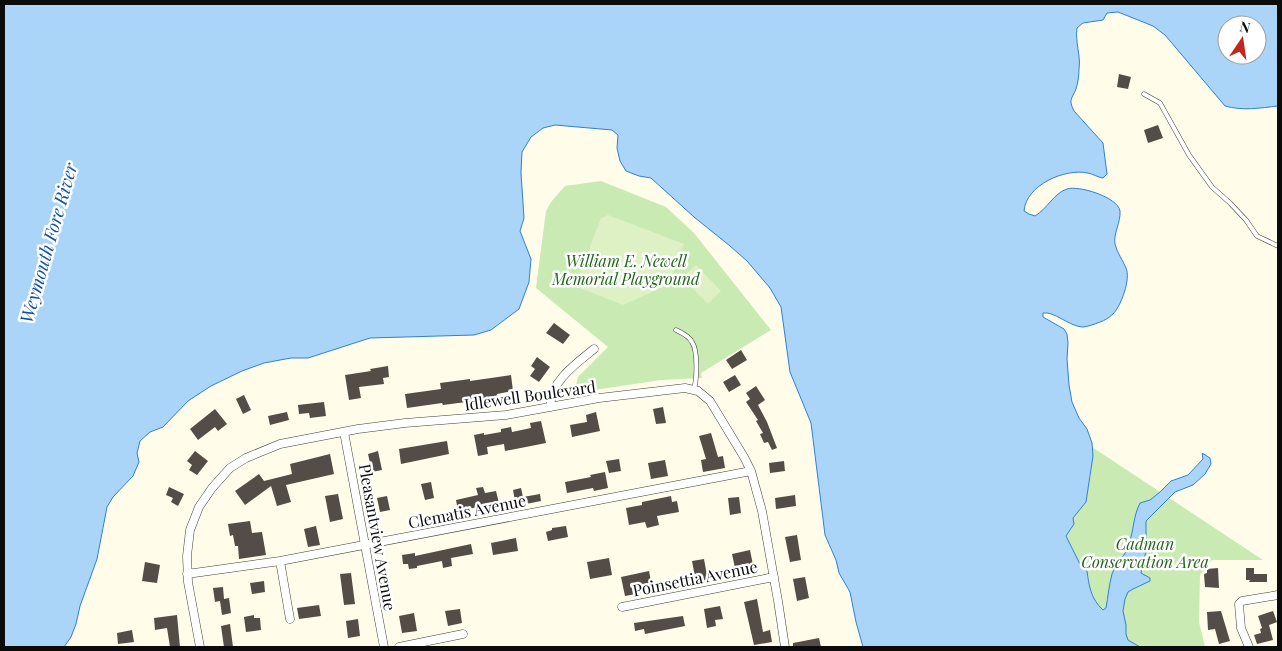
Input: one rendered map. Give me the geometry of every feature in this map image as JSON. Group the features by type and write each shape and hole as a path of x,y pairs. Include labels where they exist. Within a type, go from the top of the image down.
{"street":[{"path":"551,407 552,396 564,375 594,349"},
{"name":"Idlewell Boulevard","path":"200,647 190,601 187,574 187,546 196,514 212,488 230,468 246,458 272,446 344,432 399,424 506,416 599,398 670,389 694,389"},
{"path":"694,389 705,396 714,406 751,471 761,503 785,647"},
{"name":"Pleasantview Avenue","path":"344,432 384,647"},
{"name":"Clematis Avenue","path":"187,574 280,561 751,471"},
{"path":"280,561 290,619"},
{"name":"Poinsettia Avenue","path":"622,606 774,577"},
{"path":"1249,647 1241,628 1239,604 1278,595"},
{"path":"399,647 464,634"}],"lane":[{"path":"1144,94 1160,103 1189,155 1212,187 1246,220 1257,236 1278,246"},
{"path":"676,330 689,337 694,344 696,376 694,389"}],"green space":[{"name":"William E. Newell Memorial Playground","path":"601,181 666,207 694,233 771,330 701,373 702,378 661,380 574,393 578,377 608,347 536,288 546,211 551,202 565,186"},
{"path":"608,215 684,244 668,285 623,305 575,286 601,218"},
{"path":"696,265 721,291 708,304 682,278"},
{"name":"Cadman Conservation Area","path":"1092,447 1263,560 1212,560 1200,575 1199,622 1205,647 1140,647 1128,640 1126,634 1104,613 1095,600 1087,571 1082,568 1066,536 1074,524 1072,518 1078,512 1089,485"}],"water":[{"name":"Weymouth Fore River","path":"4,4 1278,4 1278,106 1258,108 1245,109 1225,106 1165,35 1153,26 1118,12 1107,13 1103,20 1083,23 1077,28 1079,74 1071,104 1074,111 1103,143 1107,174 1103,178 1088,173 1069,173 1048,180 1032,193 1026,202 1024,211 1035,216 1058,194 1072,188 1097,193 1112,201 1118,206 1120,211 1115,244 1126,268 1127,279 1122,299 1116,310 1103,321 1082,327 1052,314 1043,313 1043,317 1064,329 1067,334 1067,359 1072,402 1079,418 1087,429 1092,443 1093,456 1086,502 1073,518 1074,524 1066,536 1082,568 1087,571 1093,597 1103,610 1106,608 1112,574 1128,548 1140,503 1150,500 1171,481 1188,475 1203,459 1202,453 1210,458 1211,464 1205,474 1193,485 1175,492 1146,521 1146,551 1141,573 1150,578 1150,581 1128,592 1123,611 1128,640 1140,647 863,647 850,592 839,573 836,560 825,535 811,423 790,372 781,307 770,288 747,261 651,178 626,171 620,161 617,148 618,135 612,130 555,125 543,128 531,137 522,152 521,173 524,218 520,231 531,259 529,282 519,309 491,330 474,335 370,338 308,358 291,358 264,363 211,386 188,401 163,427 150,432 140,441 137,453 139,462 133,476 113,497 107,507 97,559 80,606 76,624 71,637 64,647 4,647"}],"building":[{"path":"1119,74 1131,77 1128,89 1117,87"},
{"path":"1158,125 1163,138 1148,143 1144,130"},
{"path":"554,323 570,335 563,344 546,333"},
{"path":"741,350 747,360 732,369 726,360"},
{"path":"537,357 550,367 539,382 530,376 535,369 531,366"},
{"path":"388,366 389,377 383,378 384,384 359,387 361,398 349,400 345,375"},
{"path":"511,375 513,391 497,394 497,398 407,408 405,394 441,389 440,383"},
{"path":"735,375 741,385 729,392 723,382"},
{"path":"756,386 765,400 758,405 777,448 772,450 768,442 764,443 760,434 763,433 756,421 758,420 746,402 750,399 746,393"},
{"path":"244,395 251,410 243,414 236,399"},
{"path":"324,402 326,416 310,418 309,413 299,414 298,405"},
{"path":"663,407 666,423 656,424 653,409"},
{"path":"215,409 227,424 218,431 215,427 198,440 190,429"},
{"path":"287,412 289,420 270,425 268,416"},
{"path":"596,412 600,431 572,437 570,425 587,422 586,415"},
{"path":"541,421 546,443 505,451 504,444 487,447 488,454 478,456 474,435 501,432 501,429 511,427 512,432 531,428 530,423"},
{"path":"711,433 718,457 723,456 725,468 703,472 701,460 706,459 699,436"},
{"path":"447,441 449,454 401,464 399,449"},
{"path":"195,451 208,461 197,475 189,470 192,465 187,461"},
{"path":"378,451 382,470 372,472 368,454"},
{"path":"330,454 334,474 286,485 291,502 277,506 271,486 245,505 235,491 259,474 264,481 292,474 290,464"},
{"path":"619,459 621,471 609,473 606,461"},
{"path":"665,460 668,476 651,479 648,463"},
{"path":"784,461 785,471 770,473 769,463"},
{"path":"605,472 608,488 594,491 593,488 567,493 565,482"},
{"path":"431,482 434,498 425,500 421,484"},
{"path":"169,487 184,494 178,506 171,502 173,498 166,495"},
{"path":"483,487 485,493 496,491 499,503 458,511 456,500 478,495 476,488"},
{"path":"521,488 523,497 540,494 541,501 516,506 513,490"},
{"path":"338,494 343,519 330,522 325,496"},
{"path":"795,495 796,506 776,509 775,498"},
{"path":"387,496 390,510 380,512 377,498"},
{"path":"671,496 672,502 677,501 679,512 657,516 659,525 647,528 645,522 629,525 626,508 642,505 642,502"},
{"path":"739,497 741,513 730,515 728,498"},
{"path":"250,521 252,533 262,532 266,555 239,559 238,546 235,546 233,535 230,536 228,524"},
{"path":"316,526 320,545 308,547 304,529"},
{"path":"566,526 568,537 548,541 546,532 552,530 552,528"},
{"path":"797,535 801,560 790,562 785,537"},
{"path":"516,538 518,551 493,555 491,543"},
{"path":"471,544 473,554 451,558 452,566 443,568 442,561 409,569 408,564 403,564 402,555 415,553 415,556"},
{"path":"750,550 753,565 735,568 732,554"},
{"path":"609,558 612,575 590,579 587,562"},
{"path":"704,559 708,581 696,583 692,561"},
{"path":"145,562 160,565 157,583 142,581"},
{"path":"1218,568 1219,588 1205,587 1204,574 1207,573 1207,569"},
{"path":"1246,568 1254,568 1254,574 1267,574 1267,582 1249,582 1250,580 1246,580"},
{"path":"649,571 653,591 625,596 621,577"},
{"path":"351,573 355,604 344,605 340,574"},
{"path":"805,577 809,598 797,601 793,579"},
{"path":"264,581 265,592 252,594 250,583"},
{"path":"223,587 224,599 229,598 231,613 222,615 220,601 215,602 213,588"},
{"path":"757,599 763,632 770,630 772,642 754,645 744,602"},
{"path":"319,605 321,616 299,619 297,608"},
{"path":"720,606 723,619 715,620 716,626 707,628 704,609"},
{"path":"460,609 462,623 448,626 445,611"},
{"path":"1221,611 1230,641 1219,644 1215,629 1208,630 1207,612"},
{"path":"1273,611 1277,622 1269,625 1273,640 1257,644 1254,635 1261,633 1260,629 1262,628 1258,616"},
{"path":"414,613 417,631 402,633 399,616"},
{"path":"177,615 180,647 170,647 167,628 155,630 154,618"},
{"path":"254,615 254,618 260,618 261,630 246,632 244,617"},
{"path":"683,616 685,626 645,634 644,629 635,631 634,623"},
{"path":"358,619 360,636 348,638 346,621"},
{"path":"230,624 233,647 224,647 221,626"},
{"path":"132,630 134,642 118,644 117,633"},
{"path":"819,638 821,647 793,647 793,643"}]}
